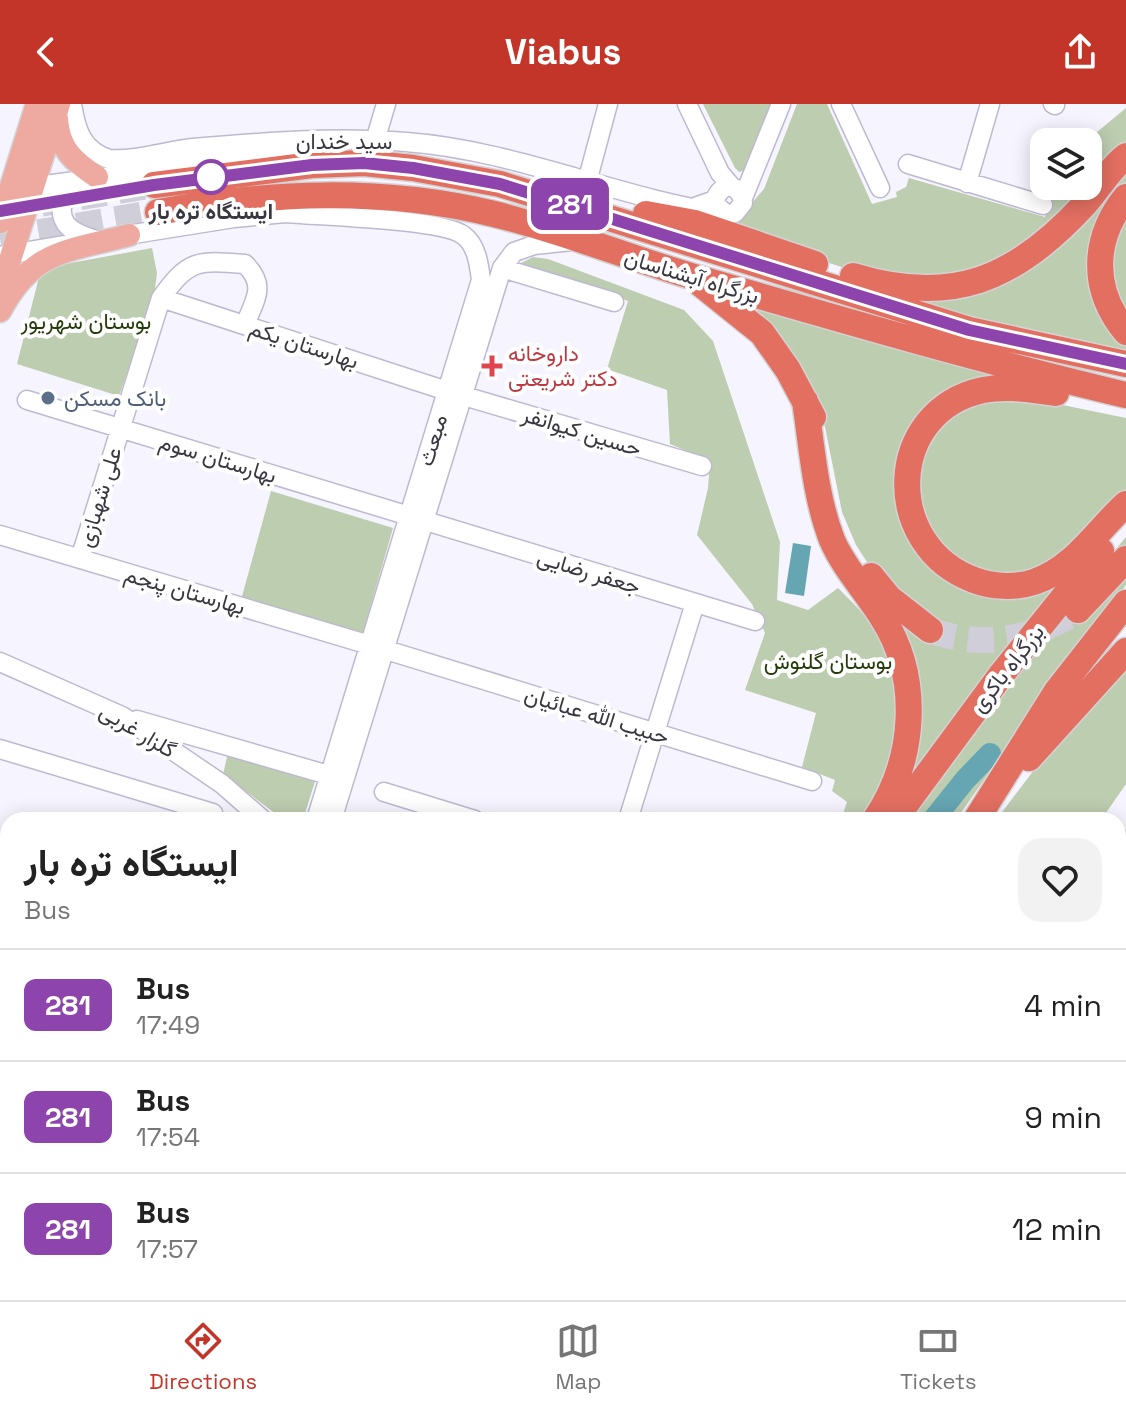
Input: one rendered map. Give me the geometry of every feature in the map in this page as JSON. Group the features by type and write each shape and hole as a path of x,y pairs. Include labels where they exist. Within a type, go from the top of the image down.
{"highway":[{"path":"575,206 643,213 695,223 868,281 913,289 957,285 992,276 1020,262 1044,245 1126,156"},
{"name":"بزرگراه آبشناسان","path":"154,185 312,165 364,163 413,168 520,190 575,206 969,330 1115,362"},
{"path":"1083,205 1126,168"},
{"name":"بزرگراه آبشناسان","path":"158,212 267,196 365,195 479,211 966,356 1126,397"},
{"path":"1126,197 1108,222 1099,261 1106,301 1126,332"},
{"path":"692,276 762,333 788,370 816,424 837,511 852,548 889,598 930,630"},
{"path":"1126,397 1009,388 970,394 938,414 921,435 913,452 907,484 909,508 915,526 931,552 959,573 994,585 1022,585 1060,569 1079,554 1126,504"},
{"path":"805,401 822,511 829,532 848,569 892,635 900,655 908,695 906,749 896,781 879,812"},
{"name":"بزرگراه باکری","path":"900,812 1001,675 1126,521"},
{"path":"1078,610 1126,559"},
{"path":"981,812 1057,691 1126,603"},
{"path":"1062,721 1126,635"},
{"path":"982,812 1126,651"}],"main road":[{"path":"52,107 62,145 69,157 91,178"},
{"path":"0,292 6,255 34,186 52,107"},
{"path":"0,222 4,187 11,168 52,107"},
{"path":"0,311 22,275 35,265 49,257 129,235"}],"street":[{"path":"375,141 386,104"},
{"path":"587,182 608,104"},
{"path":"687,104 730,191"},
{"path":"730,191 781,104"},
{"path":"841,104 880,188"},
{"path":"967,183 990,104"},
{"name":"سید خندان","path":"52,107 76,127 92,151 109,159 259,142 375,141 455,148 691,208 730,191"},
{"path":"4,187 34,186 277,153 364,152 406,154 447,161 480,171 520,190"},
{"path":"908,164 1043,205"},
{"path":"91,178 68,190 62,204 66,223 75,232 96,240"},
{"path":"6,255 285,213 354,210 514,220"},
{"name":"مبعث","path":"285,213 416,223 463,235 473,247 481,280 455,393"},
{"path":"579,241 534,245 514,252 502,268 614,302"},
{"path":"161,298 184,269 201,262 245,264 256,275 259,287 245,325"},
{"name":"مبعث","path":"320,812 336,778 455,393 502,268"},
{"name":"بهارستان یکم","path":"161,298 455,393"},
{"name":"علی شهبازی","path":"80,559 161,298"},
{"name":"حسین کیوانفر","path":"455,393 702,466"},
{"name":"بهارستان سوم","path":"27,400 415,519"},
{"name":"جعفر رضایی","path":"415,519 755,621"},
{"name":"بهارستان پنجم","path":"0,535 376,647"},
{"path":"630,812 695,603"},
{"name":"حبیب الله عبائیان","path":"376,647 812,781"},
{"name":"گلزار غربی","path":"0,662 122,716 222,784 254,812"},
{"path":"122,716 336,778"},
{"path":"0,749 210,812"},
{"name":"مبعث","path":"333,812 336,778"},
{"path":"384,792 449,812"}],"green space":[{"path":"703,104 773,104 746,170 739,172 735,168"},
{"path":"797,104 827,104 872,204 897,197 896,192 906,187 909,178 1045,217 1050,200 1081,200 1061,222 974,277 863,274 728,230 764,189"},
{"path":"1126,108 1126,149 1102,176 1102,128"},
{"path":"1126,173 1126,188 1098,231 1126,338 1126,357 868,291 972,286 1089,200 1102,200 1102,191"},
{"path":"1126,204 1126,325 1112,304 1112,225"},
{"name":"بوستان شهریور","path":"152,248 157,273 154,296 119,396 17,364 39,277 49,267"},
{"name":"بوستان گلنوش","path":"533,257 548,259 684,310 713,341 780,542 777,600 808,610 838,588 876,630 884,646 896,700 896,740 888,777 870,812 844,812 847,802 832,791 835,780 802,767 816,713 745,690 765,633 752,604 697,535 708,488 710,461 670,444 667,390 607,369 628,301 521,263"},
{"path":"741,304 1035,385 955,396 902,495 977,586 1075,563 888,812 884,812 914,707 850,564 833,515 869,584 869,565 856,545 842,512 824,422"},
{"path":"980,399 1048,402 1126,418 1126,495 1057,566 988,580 921,529 917,453 963,404"},
{"path":"271,491 393,528 362,636 241,600"},
{"path":"1126,537 1126,548 1069,609 1085,623 1126,574 1126,585 1073,652 962,812 911,812 1031,651"},
{"path":"1126,663 1126,784 1107,812 1002,812 1050,749"},
{"path":"228,753 316,778 305,812 273,812 223,774"}],"water":[{"path":"793,543 811,546 804,596 785,593"}],"waterway":[{"path":"939,812 990,754"}],"tunnel":[{"path":"3,210 154,185"},
{"path":"0,239 158,212"},
{"path":"930,630 968,639 1007,638 1044,628 1078,610"}],"bus line":[{"name":"281","path":"0,211 235,173 364,163 413,168 500,184 969,330 1126,364"}],"place":[{"name":"ایستگاه تره بار","path":"211,177"},
{"name":"داروخانه دکتر شریعتی","path":"492,366"},
{"name":"بانک مسکن","path":"48,398"}]}
